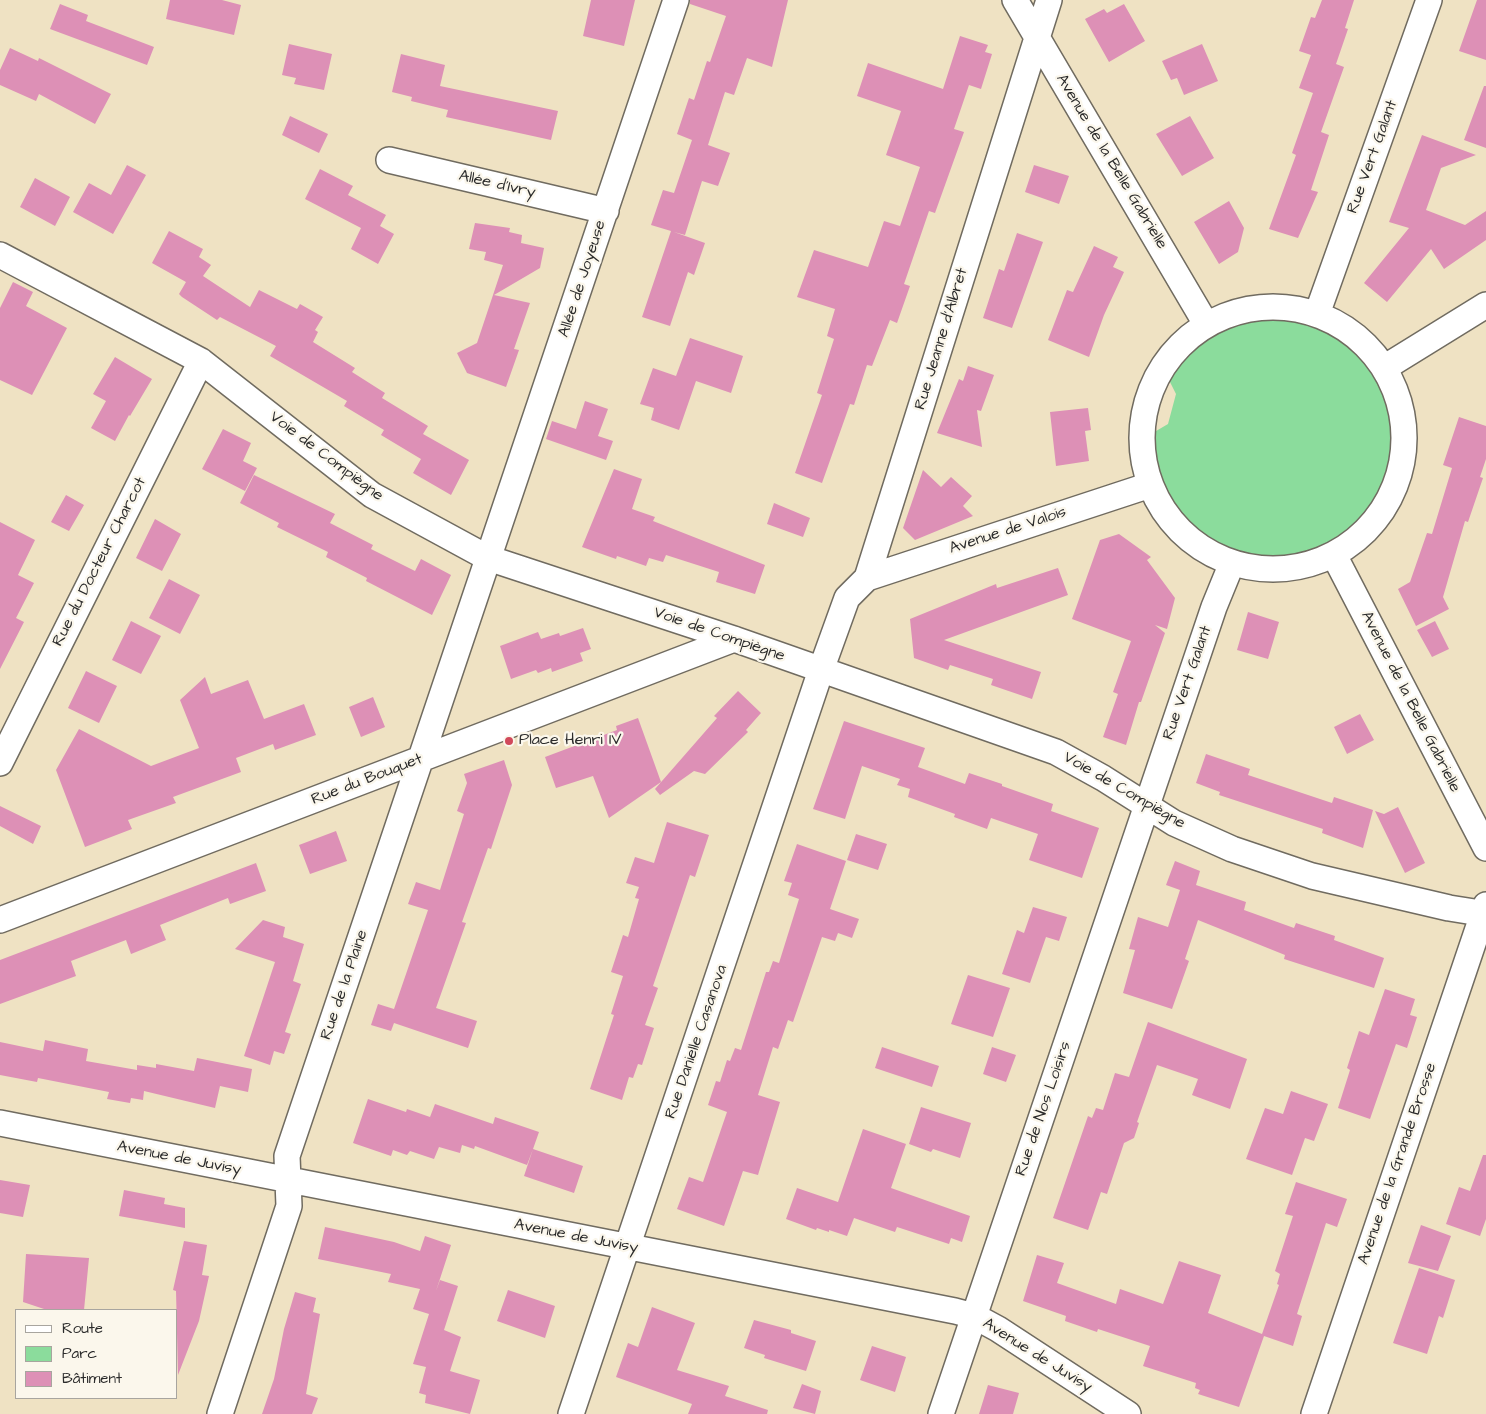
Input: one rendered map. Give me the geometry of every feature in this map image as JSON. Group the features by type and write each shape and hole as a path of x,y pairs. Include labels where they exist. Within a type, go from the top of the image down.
{"street":[{"name":"Allée de Joyeuse","path":"488,558 676,0"},
{"name":"Avenue de la Belle Gabrielle","path":"1015,0 1206,324"},
{"name":"Rue Jeanne d'Albret","path":"821,670 847,598 867,578 1049,0"},
{"name":"Rue Vert Galant","path":"1317,314 1429,0"},
{"name":"Allée d'Ivry","path":"389,160 606,211"},
{"name":"Voie de Compiègne","path":"0,255 201,361 372,495 488,558 734,639 1056,752 1147,804 1174,823 1232,849 1312,876 1448,908 1485,910"},
{"path":"1384,368 1486,305"},
{"path":"1254,307 1296,308 1317,314 1338,323 1356,335 1384,368 1402,413 1404,433 1400,472 1388,500 1372,524 1358,539 1334,555 1294,568 1273,570 1232,563 1214,556 1184,535 1160,507 1150,485 1144,463 1141,440 1143,416 1148,394 1158,373 1171,354 1187,337 1206,324 1232,312 1254,307"},
{"name":"Rue du Docteur Charcot","path":"0,764 201,361"},
{"name":"Avenue de Valois","path":"867,578 1150,485"},
{"name":"Avenue de la Belle Gabrielle","path":"1334,555 1486,848"},
{"name":"Rue de la Plaine","path":"220,1414 289,1206 287,1156 488,558"},
{"name":"Rue Vert Galant","path":"1147,804 1214,607 1232,563"},
{"name":"Rue du Bouquet","path":"0,920 734,639"},
{"name":"Rue Danielle Casanova","path":"571,1414 821,670"},
{"name":"Rue de Nos Loisirs","path":"941,1414 1147,804"},
{"name":"Avenue de la Grande Brosse","path":"1314,1414 1485,910"},
{"name":"Avenue de Juvisy","path":"0,1123 974,1316 998,1329 1128,1414"}],"green space":[{"path":"1272,315 1309,322 1326,328 1351,345 1368,361 1381,381 1390,405 1395,431 1395,452 1381,494 1354,530 1337,542 1313,553 1292,559 1258,561 1237,557 1205,542 1178,517 1160,486 1155,468 1151,434 1168,424 1176,394 1167,376 1189,350 1218,330 1235,322"}],"building":[{"path":"170,0 222,0 241,5 234,35 166,19"},
{"path":"591,0 635,0 624,46 583,36"},
{"path":"690,0 788,0 772,67 747,58 734,95 725,92 708,145 730,153 718,186 702,181 685,235 674,232 705,243 694,275 688,272 670,326 642,317 671,231 651,225 663,190 674,193 692,140 677,134 689,98 694,100 707,61 710,62 726,16 690,4"},
{"path":"1322,0 1354,0 1345,28 1348,29 1336,64 1344,67 1321,132 1329,135 1311,190 1318,192 1298,238 1269,229 1296,155 1292,153 1313,93 1299,88 1311,55 1299,51 1311,17 1315,18"},
{"path":"1477,0 1486,0 1486,60 1459,51"},
{"path":"60,4 88,15 86,21 154,47 147,65 50,29"},
{"path":"1124,4 1145,41 1109,62 1085,19 1104,9 1107,13"},
{"path":"960,36 988,45 985,52 992,54 981,89 969,85 954,129 964,132 935,213 929,211 904,284 910,286 897,323 890,320 872,366 867,365 854,405 850,404 822,483 795,473 822,395 817,393 834,339 827,336 835,309 797,297 814,250 868,267 884,221 900,226 920,167 886,155 901,111 857,96 868,63 943,89"},
{"path":"289,44 332,54 324,90 294,84 296,78 282,75"},
{"path":"1202,44 1218,81 1184,95 1177,78 1171,80 1162,61"},
{"path":"10,48 38,61 39,58 111,94 95,124 39,94 36,101 0,85 0,70"},
{"path":"401,54 445,65 440,86 558,111 551,140 446,117 448,110 411,101 412,97 392,92"},
{"path":"1484,86 1486,86 1486,148 1464,140"},
{"path":"290,116 328,134 319,153 282,135"},
{"path":"1190,116 1214,158 1182,176 1156,134"},
{"path":"1422,135 1476,155 1441,168 1426,210 1465,225 1486,211 1486,240 1444,269 1431,249 1387,302 1364,283 1409,228 1389,222"},
{"path":"127,165 146,175 113,234 73,212 89,183 111,195"},
{"path":"1034,165 1069,176 1059,204 1025,192"},
{"path":"320,169 353,186 348,195 386,215 380,226 394,234 378,264 351,249 361,228 305,199"},
{"path":"35,178 70,197 55,226 20,207"},
{"path":"1229,201 1244,228 1238,252 1219,264 1194,222"},
{"path":"475,223 510,228 509,232 522,235 521,243 544,248 540,268 494,295 530,303 514,349 519,350 506,387 467,373 457,353 477,343 503,265 484,260 486,252 469,249"},
{"path":"169,231 203,249 199,257 211,265 203,276 250,307 259,290 297,309 300,304 323,317 315,330 318,332 313,342 355,368 352,372 385,393 382,398 428,426 423,434 469,460 451,495 413,473 421,459 381,435 384,430 344,406 347,401 270,356 276,346 220,317 217,320 182,297 179,294 186,282 152,263"},
{"path":"1017,233 1043,242 1012,328 983,318 999,269 1004,271"},
{"path":"1094,246 1118,257 1113,267 1124,272 1104,315 1089,357 1048,340 1067,290 1073,292"},
{"path":"13,282 33,292 26,306 67,328 32,395 0,380 0,308"},
{"path":"690,338 743,356 731,393 696,381 679,430 651,420 654,408 640,404 653,368 676,376"},
{"path":"115,357 152,379 115,441 91,428 106,401 93,394"},
{"path":"968,366 994,375 981,411 977,410 982,447 937,433 959,379 963,381"},
{"path":"585,401 608,409 598,436 613,441 606,460 546,439 552,421 576,429"},
{"path":"1088,408 1091,430 1085,431 1089,461 1056,466 1050,412"},
{"path":"1459,417 1486,426 1486,459 1480,477 1483,478 1468,522 1465,521 1443,597 1449,609 1416,626 1398,589 1410,582 1427,533 1432,534 1452,468 1443,465"},
{"path":"223,429 251,443 243,461 257,468 245,491 202,469"},
{"path":"614,469 642,479 632,509 655,517 653,521 765,565 755,594 716,582 719,572 666,555 663,562 649,558 646,566 617,556 616,559 582,547"},
{"path":"923,470 941,487 951,477 972,496 963,506 973,516 915,540 903,528"},
{"path":"254,475 335,514 330,523 373,545 371,549 415,571 421,559 451,575 432,615 366,581 367,578 326,557 328,552 277,527 279,523 240,503"},
{"path":"66,495 84,505 69,531 51,522"},
{"path":"774,503 810,518 803,537 767,524"},
{"path":"155,519 181,534 162,571 136,558"},
{"path":"0,522 35,540 18,575 34,583 16,618 24,622 0,669"},
{"path":"1119,534 1151,557 1147,560 1175,598 1167,629 1155,625 1165,633 1141,702 1139,702 1126,745 1103,737 1118,694 1113,692 1131,641 1072,619 1100,540"},
{"path":"1058,568 1068,595 944,640 1041,672 1032,699 991,685 993,679 950,665 948,670 914,658 910,619 996,584 997,588"},
{"path":"169,579 200,595 180,634 149,618"},
{"path":"1248,612 1279,622 1268,659 1237,650"},
{"path":"131,621 161,636 141,674 112,660"},
{"path":"1435,621 1449,649 1432,657 1417,630"},
{"path":"583,628 591,649 580,653 583,661 552,672 551,668 538,673 536,670 511,679 500,646 538,632 541,639 559,633 560,636"},
{"path":"86,671 117,686 99,723 68,708"},
{"path":"205,677 211,694 248,680 264,719 304,704 316,735 275,750 273,744 236,758 241,772 173,797 176,803 128,820 132,829 85,847 56,770 79,729 151,766 199,748 180,700"},
{"path":"738,691 761,713 746,730 748,732 705,774 694,771 660,795 655,789 717,718 714,716"},
{"path":"373,697 385,727 361,737 349,707"},
{"path":"1360,714 1374,740 1347,754 1334,727"},
{"path":"638,718 661,782 609,818 593,776 556,788 545,757 617,730 616,726"},
{"path":"844,721 925,748 918,767 965,784 969,773 1002,784 1002,786 1053,804 1051,811 1099,828 1082,878 1029,860 1038,834 991,818 987,829 954,817 955,814 908,797 910,789 897,785 900,779 862,766 845,819 813,809"},
{"path":"1206,754 1250,769 1248,775 1332,803 1334,797 1373,810 1363,848 1322,833 1323,829 1219,795 1220,792 1196,783"},
{"path":"504,760 512,785 491,849 488,848 462,922 466,923 436,1008 477,1021 468,1048 394,1023 391,1031 371,1025 378,1004 394,1009 428,910 408,904 416,882 440,890 464,814 457,811 467,783 464,774"},
{"path":"0,806 41,826 33,844 0,826"},
{"path":"1398,807 1425,863 1405,873 1375,811 1384,814"},
{"path":"667,822 709,835 695,877 690,875 653,986 658,988 645,1025 654,1028 642,1065 638,1064 633,1078 629,1077 622,1100 590,1089 614,1015 611,1014 623,976 611,972 623,935 628,937 639,899 635,898 639,887 626,883 635,857 654,863"},
{"path":"336,831 347,861 310,874 299,845"},
{"path":"856,834 887,844 878,870 847,860"},
{"path":"797,844 846,861 830,909 859,919 852,938 838,933 835,941 822,937 793,1022 788,1020 778,1049 773,1047 758,1095 780,1102 758,1175 743,1171 724,1226 677,1209 689,1177 703,1182 727,1112 708,1105 716,1081 720,1082 727,1060 730,1061 735,1048 741,1050 766,972 769,972 773,961 779,963 799,899 788,895 792,883 784,881"},
{"path":"1175,861 1200,871 1196,885 1246,902 1244,910 1294,928 1296,923 1335,936 1334,940 1384,958 1374,988 1284,959 1285,955 1198,920 1185,959 1189,961 1172,1009 1123,993 1135,950 1129,949 1138,917 1168,927 1180,890 1166,885"},
{"path":"256,863 266,891 230,904 228,898 160,925 166,940 131,954 126,940 71,961 76,976 0,1004 0,960"},
{"path":"1033,907 1067,917 1059,941 1046,937 1030,983 1002,974 1017,930 1024,933"},
{"path":"263,920 285,927 283,937 304,944 293,981 301,984 285,1032 291,1034 284,1054 274,1051 270,1065 244,1056 275,962 235,949"},
{"path":"968,975 1010,988 993,1037 951,1024"},
{"path":"1385,989 1415,999 1410,1015 1417,1017 1407,1048 1396,1044 1370,1119 1338,1108 1350,1070 1347,1068 1359,1031 1369,1035"},
{"path":"1148,1022 1247,1059 1230,1109 1192,1095 1198,1079 1157,1065 1137,1122 1139,1123 1134,1138 1124,1143 1107,1194 1101,1192 1088,1230 1053,1218 1088,1116 1092,1118 1096,1108 1103,1110 1115,1073 1129,1077"},
{"path":"45,1040 88,1049 86,1061 137,1070 137,1065 156,1068 156,1064 194,1071 197,1058 252,1069 248,1092 220,1086 215,1108 144,1091 143,1100 131,1098 130,1103 107,1099 109,1092 38,1078 37,1082 0,1075 0,1042 43,1051"},
{"path":"882,1047 939,1066 932,1087 875,1068"},
{"path":"992,1047 1016,1055 1006,1082 983,1074"},
{"path":"1291,1091 1328,1104 1314,1141 1305,1138 1292,1175 1246,1159 1265,1108 1283,1114"},
{"path":"368,1099 406,1112 407,1109 430,1117 435,1104 493,1124 495,1117 539,1132 527,1165 475,1146 474,1149 462,1145 460,1153 439,1147 434,1159 410,1151 407,1155 393,1150 391,1156 353,1143"},
{"path":"921,1107 971,1123 960,1158 933,1149 931,1152 909,1144"},
{"path":"863,1129 906,1144 891,1188 970,1216 962,1242 951,1238 949,1244 897,1227 895,1232 854,1218 847,1236 829,1230 829,1232 817,1228 816,1230 786,1219 797,1188 838,1202"},
{"path":"533,1149 583,1166 574,1193 524,1176"},
{"path":"1483,1155 1486,1155 1486,1219 1480,1236 1446,1224 1459,1187 1470,1191"},
{"path":"0,1180 30,1185 23,1217 0,1213"},
{"path":"1296,1182 1347,1199 1337,1227 1326,1223 1297,1314 1302,1316 1293,1346 1264,1336 1239,1407 1198,1394 1200,1390 1195,1388 1196,1383 1143,1366 1150,1346 1098,1329 1097,1332 1065,1321 1066,1316 1023,1301 1037,1255 1064,1263 1057,1283 1116,1304 1120,1289 1163,1304 1179,1261 1221,1275 1208,1313 1262,1334 1279,1285 1277,1284 1280,1274 1275,1271 1293,1216 1285,1214"},
{"path":"124,1190 165,1198 164,1204 185,1208 185,1228 119,1216"},
{"path":"1421,1225 1451,1236 1438,1271 1408,1263"},
{"path":"325,1227 394,1242 420,1251 425,1236 451,1245 436,1291 440,1280 458,1286 444,1330 461,1337 450,1371 480,1380 470,1414 425,1403 426,1395 419,1393 426,1367 413,1364 429,1314 413,1309 420,1289 388,1282 391,1274 318,1259"},
{"path":"184,1241 207,1245 202,1275 209,1276 199,1321 178,1375 178,1309 176,1309 176,1291 173,1290"},
{"path":"26,1254 89,1258 84,1309 44,1309 23,1302"},
{"path":"1419,1268 1455,1280 1443,1318 1439,1316 1427,1354 1393,1343"},
{"path":"508,1290 555,1306 545,1338 497,1321"},
{"path":"295,1292 316,1298 313,1312 320,1314 306,1394 318,1398 312,1414 262,1414 274,1379 284,1329"},
{"path":"652,1307 695,1323 677,1370 729,1386 725,1396 768,1410 767,1414 688,1414 692,1404 616,1377 628,1343 638,1347"},
{"path":"754,1320 791,1330 791,1333 816,1341 806,1371 764,1358 765,1355 744,1348"},
{"path":"872,1346 906,1357 895,1392 860,1380"},
{"path":"802,1384 821,1391 815,1414 793,1408"},
{"path":"988,1385 1019,1393 1013,1414 979,1414"}],"place":[{"name":"Place Henri IV","path":"509,741"}]}
